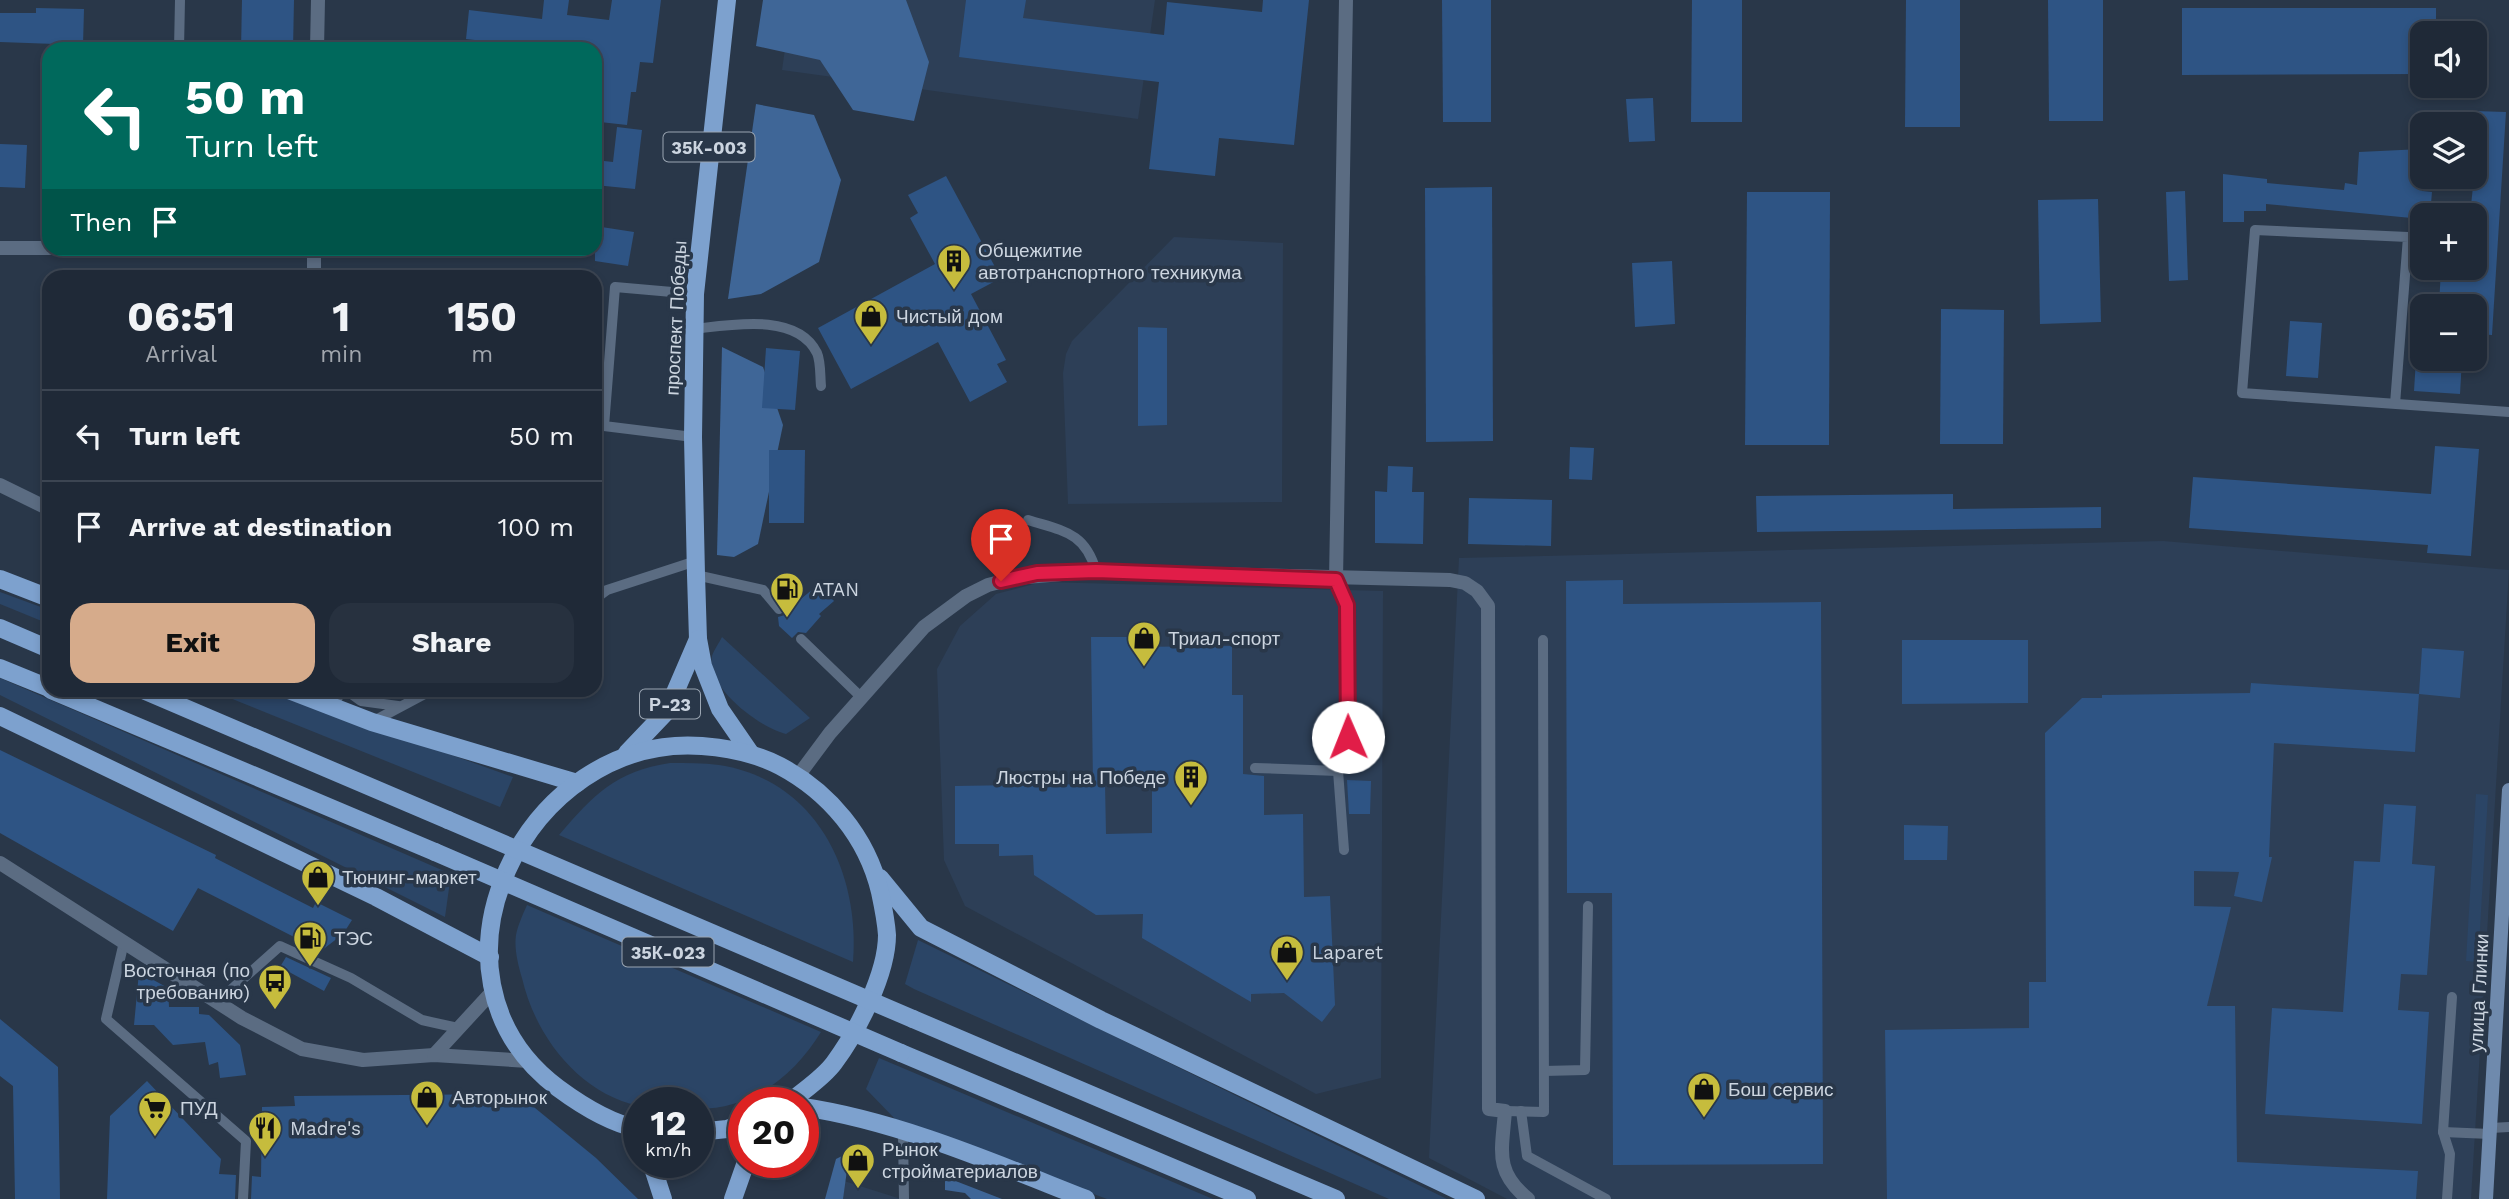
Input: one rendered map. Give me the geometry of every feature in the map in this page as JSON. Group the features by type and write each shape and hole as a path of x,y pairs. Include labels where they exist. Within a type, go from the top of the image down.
{"main road":[{"name":"проспект Победы","path":"727,0 695,294 693,437 698,639 703,666 720,709 751,754"},
{"path":"0,579 42,595"},
{"path":"0,628 42,646"},
{"name":"проспект Победы","path":"623,756 649,733 667,711 698,639"},
{"name":"35К-023","path":"0,668 42,686"},
{"name":"35К-023","path":"69,697 1247,1199"},
{"name":"35К-023","path":"159,697 1336,1199"},
{"path":"335,698 372,722 577,782"},
{"path":"0,716 376,897 490,957"},
{"path":"623,1125 584,1107 528,1061 514,1041 492,992 492,918 507,864 544,811 577,782 623,756 644,749 681,745 751,754 798,776 842,815 855,832 875,871 921,928 1101,1020 1476,1199"},
{"name":"улица Глинки","path":"2486,1199 2509,790"},
{"path":"807,1087 833,1065 863,1017 882,963 887,936 875,871"},
{"path":"819,1110 857,1118 903,1133 1086,1199"},
{"path":"656,1178 663,1199"},
{"path":"733,1199 740,1178"}],"street":[{"path":"317,42 318,0"},
{"path":"1336,580 1346,0"},
{"path":"0,248 42,248"},
{"path":"0,485 42,506"},
{"path":"798,776 861,697 924,627 966,596 988,585 1037,573 1096,571 1336,580 1384,578 1465,583 1477,591 1488,606 1489,1109 1504,1111 1501,1165 1512,1186 1528,1199"},
{"path":"0,863 218,1002 302,1049 363,1060 434,1055 528,1061"},
{"path":"434,1055 492,992"}],"lane":[{"path":"179,42 180,0"},
{"path":"2395,404 2408,237 2255,230 2242,393 2395,404 2509,412"},
{"path":"693,437 604,426 615,287 695,294"},
{"path":"694,330 747,323 792,328 817,353 821,386"},
{"path":"1028,520 1073,534 1090,551 1096,571"},
{"path":"602,593 696,568 762,590 779,610"},
{"path":"1336,580 1347,605 1348,737 1338,771 1344,850"},
{"path":"801,639 861,697"},
{"path":"1504,1111 1544,1112 1544,640"},
{"path":"356,697 361,701 399,706"},
{"path":"372,722 418,697"},
{"path":"1255,768 1338,771"},
{"path":"1544,1071 1585,1070 1588,906"},
{"path":"124,942 106,1019 246,1141 243,1199"},
{"path":"218,1002 280,946 351,978 422,1020 458,1028"},
{"path":"2447,1199 2450,1154 2443,1132 2452,997"},
{"path":"1521,1111 1527,1156 1606,1199"},
{"path":"2443,1132 2490,1131 2509,1127"},
{"path":"903,1133 904,1199"}],"shaded area":[{"path":"763,0 906,0 929,62 914,121 853,110 820,60 756,46"},
{"path":"792,0 1155,0 1138,119 782,70"},
{"path":"756,104 814,115 841,180 819,262 761,294 728,299"},
{"path":"1174,237 1283,243 1282,502 1068,504 1063,373 1066,354 1072,341"},
{"path":"722,347 763,367 783,425 758,544 734,557 717,555"},
{"path":"2163,541 2509,570 2471,1199 1507,1199 1429,1158 1459,558"},
{"path":"1042,582 1383,591 1381,1078 1316,1094 965,906 944,860 937,669 960,626 996,594"},
{"path":"0,592 42,607 42,621 0,604"},
{"path":"722,637 810,718 786,734 762,724 725,693 712,668 712,656"},
{"path":"0,678 451,874 445,917 0,695"},
{"path":"227,697 290,697 513,777 500,807"},
{"path":"670,763 719,765 753,774 782,789 806,810 825,835 839,864 849,895 853,962 559,835 583,808 607,787 635,772"},
{"path":"2476,794 2488,795 2478,962 2466,961"},
{"path":"527,905 821,1032 798,1063 770,1087 728,1087 728,1105 714,1107 714,1087 623,1087 623,1101 617,1099 597,1089 579,1075 562,1058 537,1020 528,999 516,951 517,931"},
{"path":"918,940 1447,1199 1389,1199 914,989 905,984"},
{"path":"879,1058 1213,1199 1107,1199 898,1122 866,1089"},
{"path":"844,1155 848,1163 843,1199 825,1199 836,1159"},
{"path":"953,1180 1002,1199 971,1199 965,1193 945,1190 945,1181"},
{"name":"Рынок стройматериалов","path":"844,1181 901,1199 842,1199"}],"building":[{"path":"242,0 294,0 293,42 241,42"},
{"path":"544,0 569,0 567,15 609,20 612,0 661,0 653,63 640,62 636,92 631,92 627,125 602,122 602,42 492,42 466,39 469,10 542,19"},
{"path":"966,0 1026,0 1023,18 1164,35 1167,2 1262,12 1263,0 1309,0 1294,145 1219,138 1215,176 1149,169 1159,82 959,57"},
{"path":"1442,0 1491,0 1491,122 1443,122"},
{"path":"1692,0 1742,0 1742,122 1691,122"},
{"path":"1906,0 1960,0 1960,127 1905,127"},
{"path":"2048,0 2103,0 2103,121 2049,121"},
{"path":"36,8 84,9 83,42 0,42 0,13 36,13"},
{"path":"2182,8 2436,8 2436,21 2410,21 2410,74 2182,75"},
{"path":"1653,98 1655,141 1629,142 1626,99"},
{"path":"2474,111 2506,112 2492,335 2487,335 2487,294 2440,294 2440,280 2487,280 2487,203 2471,203 2473,189 2487,189 2487,112"},
{"path":"617,127 642,130 635,189 602,186 602,161 613,162"},
{"path":"0,144 27,145 25,188 0,187"},
{"path":"2410,150 2410,189 2432,192 2431,203 2410,203 2410,218 2266,204 2266,211 2244,211 2244,222 2223,222 2223,174 2267,179 2267,183 2344,190 2345,183 2357,185 2359,152"},
{"path":"946,176 1001,278 971,294 1006,360 997,364 1007,382 970,402 938,342 851,389 818,328 935,264 910,218 918,213 908,195"},
{"path":"1492,187 1493,441 1426,442 1425,188"},
{"path":"2185,191 2188,280 2169,281 2166,192"},
{"path":"1747,192 1830,192 1829,445 1745,445"},
{"path":"2098,199 2101,322 2040,324 2038,200"},
{"path":"602,227 634,232 628,266 595,261 595,256 602,256"},
{"path":"1672,261 1675,324 1635,327 1632,263"},
{"path":"1941,309 2004,310 2003,444 1940,444"},
{"path":"2290,321 2322,323 2318,378 2286,376"},
{"path":"1138,327 1167,328 1167,425 1138,426"},
{"path":"766,348 800,351 795,410 762,408"},
{"path":"2415,371 2461,371 2460,394 2414,391"},
{"path":"2435,446 2479,449 2471,556 2427,553 2428,545 2189,528 2193,477 2431,494"},
{"path":"1570,447 1594,448 1592,480 1569,479"},
{"path":"769,450 805,450 804,523 769,523"},
{"path":"1388,466 1413,467 1412,492 1424,492 1423,544 1375,543 1375,491 1387,492"},
{"path":"1953,494 1953,509 2101,507 2101,528 1757,532 1756,496"},
{"path":"1469,498 1552,500 1551,546 1468,544"},
{"path":"1623,580 1623,604 1821,602 1823,1164 1613,1165 1612,893 1567,893 1566,581"},
{"path":"819,584 834,601 819,614 821,616 806,633 798,632 792,638 779,626 778,617 785,615 787,608 778,596 790,608"},
{"path":"1091,637 1130,637 1130,647 1232,646 1232,695 1243,695 1243,774 1264,776 1264,815 1303,814 1304,897 1330,896 1335,1005 1322,1022 1284,993 1251,994 1251,1002 1142,938 1143,914 1096,915 1034,875 1033,855 999,856 999,844 955,844 955,786 1093,784","holes":["1152,783 1152,833 1106,834 1105,784"]},
{"path":"1902,640 2028,640 2028,703 1902,704"},
{"path":"2422,648 2464,651 2460,698 2419,694"},
{"path":"2251,683 2419,694 2415,752 2274,743 2269,857 2272,857 2262,902 2234,896 2239,872 2194,871 2194,906 2231,907 2207,1006 2235,1006 2237,1162 2418,1171 2416,1199 1887,1199 1885,1030 2029,1028 2029,982 2046,982 2045,733 2082,698 2102,698 2102,695 2250,693"},
{"path":"0,750 216,855 215,858 313,908 316,902 352,920 343,934 317,954 293,943 296,938 198,888 173,931 0,833"},
{"path":"1347,780 1371,781 1370,814 1349,814"},
{"path":"2384,804 2416,806 2412,864 2435,866 2427,975 2401,974 2398,1010 2429,1012 2422,1124 2265,1114 2272,1008 2343,1012 2354,861 2380,862"},
{"path":"1904,825 1948,826 1947,860 1904,860"},
{"path":"286,957 331,978 324,991 280,967"},
{"path":"139,972 168,988 169,1007 199,1007 199,1014 209,1015 240,1045 246,1075 220,1078 218,1062 209,1065 205,1042 173,1045 154,1025 134,1025"},
{"path":"0,1019 58,1067 60,1199 15,1199 13,1086 0,1076"},
{"name":"ПУД","path":"147,1081 221,1159 219,1174 236,1175 235,1199 107,1199 110,1116"},
{"name":"Авторынок","path":"518,1094 596,1158 638,1199 251,1199 252,1176 261,1177 262,1107 295,1106 294,1096"}],"place":[{"name":"Общежитие автотранспортного техникума","path":"954,291"},
{"name":"Чистый дом","path":"871,346"},
{"name":"ATAN","path":"787,619"},
{"name":"Триал-спорт","path":"1144,668"},
{"name":"Люстры на Победе","path":"1191,807"},
{"name":"Тюнинг-маркет","path":"318,907"},
{"name":"ТЭС","path":"310,968"},
{"name":"Laparet","path":"1287,982"},
{"name":"Восточная (по требованию)","path":"275,1011"},
{"name":"Бош сервис","path":"1704,1119"},
{"name":"Авторынок","path":"427,1127"},
{"name":"ПУД","path":"155,1138"},
{"name":"Madre's","path":"265,1158"},
{"name":"Рынок стройматериалов","path":"858,1190"}],"route":[{"path":"1001,581 1037,573 1096,571 1336,580 1347,605 1348,737"}]}
